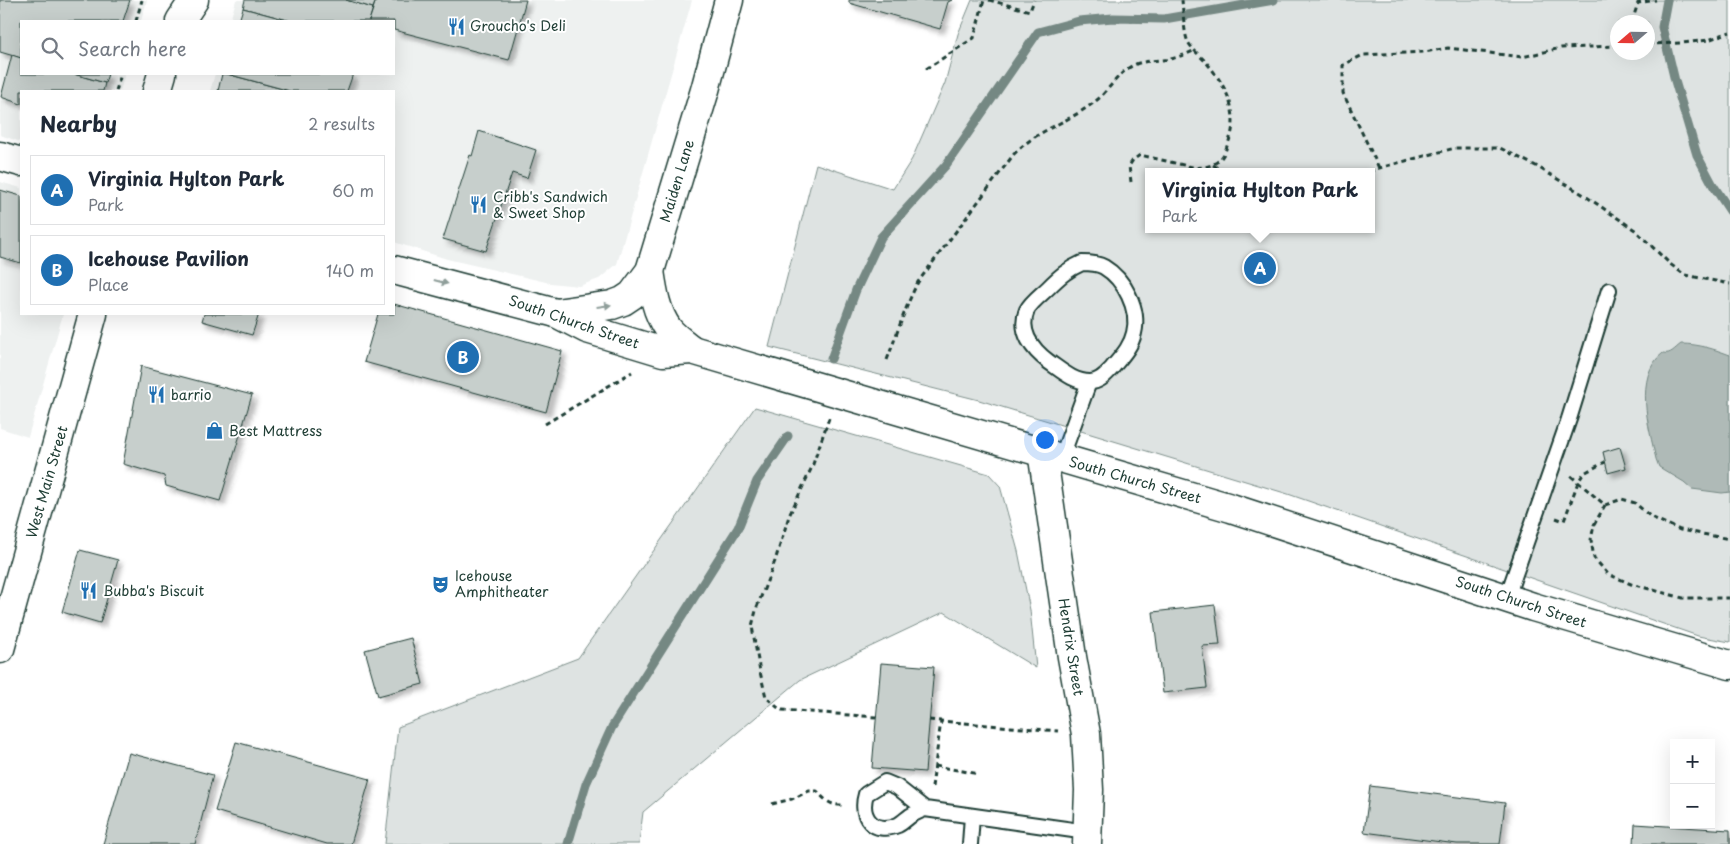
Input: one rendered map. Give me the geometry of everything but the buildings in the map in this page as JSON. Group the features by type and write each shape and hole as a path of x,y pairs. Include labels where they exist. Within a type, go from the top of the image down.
{"street":[{"path":"175,20 177,0"},
{"path":"181,20 194,0"},
{"name":"Maiden Lane","path":"692,350 669,330 661,317 650,271 729,0"},
{"path":"157,90 162,75"},
{"path":"0,156 20,162"},
{"name":"South Church Street","path":"395,270 556,313 587,329 663,352 692,350 1052,455 1231,508 1610,630 1730,665"},
{"path":"556,313 612,305 623,301 632,295 650,271"},
{"name":"West Main Street","path":"0,649 93,315"},
{"name":"Hendrix Street","path":"1052,455 1072,657 1086,734 1089,790 1087,838"}],"lane":[{"path":"1082,263 1103,266 1111,273 1132,300 1136,318 1135,332 1123,355 1104,376 1096,381 1089,382 1077,380 1069,376 1037,353 1031,346 1026,328 1028,310 1032,304 1065,271 1082,263"},
{"path":"1507,597 1553,465 1609,290"},
{"path":"1052,455 1089,382"},
{"path":"924,808 1087,838"},
{"path":"970,844 972,816"}],"path":[{"path":"136,20 142,0"},
{"path":"926,69 974,38 984,0"},
{"path":"988,0 1030,11 1034,0"},
{"path":"1131,182 1129,166 1140,155 1192,168 1214,165 1224,155 1232,131 1233,116 1224,88 1214,72 1188,41 1182,0"},
{"path":"1634,15 1638,3 1656,0"},
{"path":"1655,43 1708,40 1730,32"},
{"path":"1379,168 1343,93 1343,65 1363,55 1424,52 1448,48 1522,57 1561,48 1610,46"},
{"path":"888,360 907,304 918,282 1020,148 1037,134 1097,100 1119,75 1127,69 1144,61 1183,56 1195,50"},
{"path":"116,90 121,75"},
{"path":"1375,170 1455,148 1500,148 1536,166 1584,194 1635,230 1670,264 1685,275 1729,284"},
{"path":"1214,165 1218,168"},
{"path":"545,424 638,368"},
{"path":"830,415 812,467 789,516 752,626 766,697 777,707 782,710 876,717"},
{"path":"1538,509 1564,521 1578,482 1584,473 1605,462"},
{"path":"1553,465 1606,505"},
{"path":"1730,539 1680,530 1650,517 1635,503 1622,499 1606,505 1594,525 1591,540 1594,558 1608,574 1631,584 1683,598 1730,598"},
{"path":"929,720 1086,734"},
{"path":"931,792 941,721"},
{"path":"935,766 979,774"},
{"path":"772,804 792,799 809,791 817,791 831,805 841,806 847,804"}],"shaded area":[{"path":"0,0 147,0 141,20 20,20 20,75 125,75 120,90 20,90 20,142 0,135"},
{"path":"236,0 692,0 617,264 599,279 579,286 550,283 447,259 395,242 395,90 210,90 215,75 395,75 395,20 230,20"},
{"path":"972,0 1730,0 1730,642 1698,636 1288,494 979,400 769,347 816,164 893,189 912,159 945,83 958,34"},
{"path":"0,182 20,188 20,315 63,315 28,437 0,428"},
{"path":"1681,344 1706,347 1730,355 1730,492 1722,493 1692,489 1659,467 1656,459 1647,418 1646,388 1648,375 1654,363 1663,353 1671,352"},
{"path":"755,407 989,474 1000,486 1018,551 1030,610 1036,668 944,612 800,680 643,812 639,844 385,844 398,727 578,658"}],"waterway":[{"path":"831,359 856,290 881,237 946,165 1038,32 1079,21 1113,18 1164,19 1274,0"},
{"path":"1667,0 1662,27 1675,81 1697,155 1730,211"},
{"path":"568,844 586,784 612,727 738,528 757,481 788,436"}],"place":[{"name":"Groucho's Deli","path":"456,26"},
{"name":"Cribb's Sandwich & Sweet Shop","path":"479,205"},
{"name":"Virginia Hylton Park","path":"1260,268"},
{"name":"Icehouse Pavilion","path":"463,357"},
{"name":"barrio","path":"157,395"},
{"name":"Best Mattress","path":"215,431"},
{"name":"Icehouse Amphitheater","path":"441,584"},
{"name":"Bubba's Biscuit","path":"89,591"}]}
